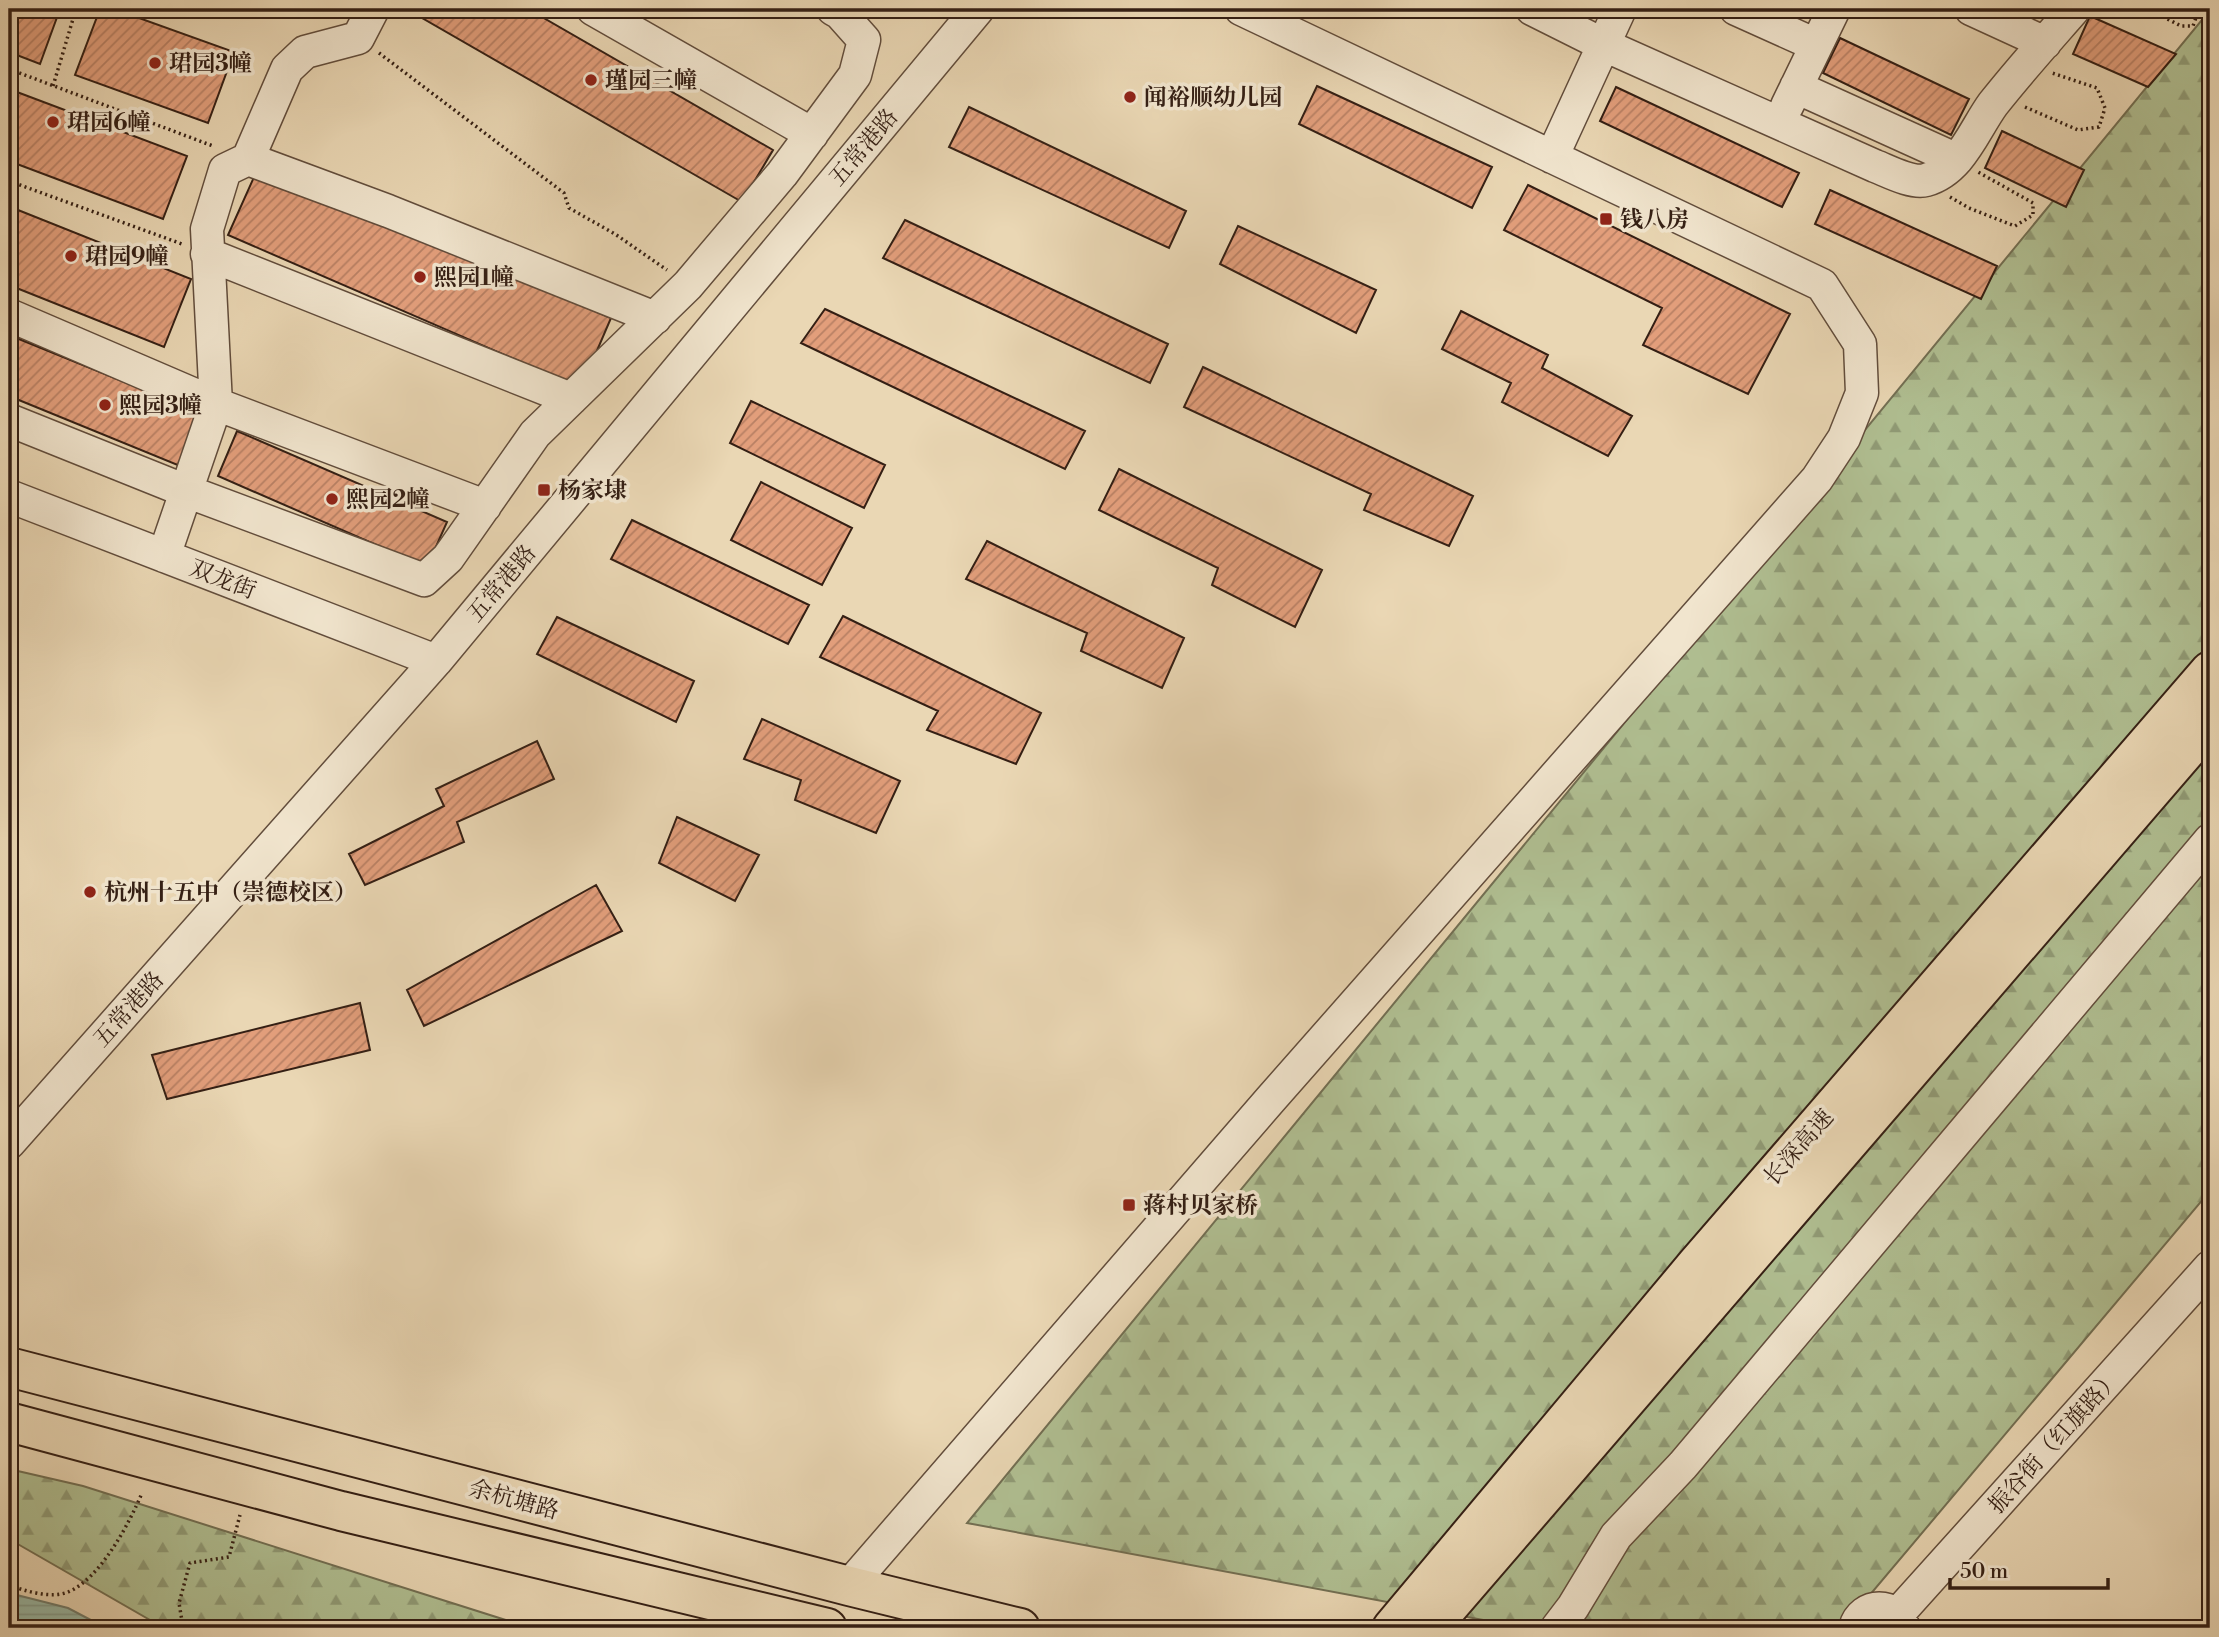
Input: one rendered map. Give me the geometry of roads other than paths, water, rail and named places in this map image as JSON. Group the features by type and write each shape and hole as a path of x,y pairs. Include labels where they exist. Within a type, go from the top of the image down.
{"main road":[{"name":"长深高速","path":"1413,1626 1696,1265 2210,671"},
{"name":"长深高速","path":"1413,1626 2210,723"},
{"name":"余杭塘路","path":"9,1367 1020,1628"},
{"path":"9,1422 354,1514 827,1628"}],"street":[{"path":"164,556 216,404 206,229 225,170 248,159 287,69 305,52 358,38 373,9"},
{"path":"593,9 812,134"},
{"path":"9,420 186,491 424,580 448,558 535,435 688,285 782,174 855,75 863,40 840,13 833,9"},
{"name":"五常港路","path":"9,1143 436,662 978,9"},
{"path":"849,1586 1270,1100 1817,479 1844,438 1862,393 1860,344 1822,285 1241,9"},
{"path":"1532,9 1604,45 1875,166 1903,177 1924,181 1945,170 1967,147 2000,96 2074,9"},
{"path":"1552,157 1620,9"},
{"path":"1736,9 1816,45"},
{"path":"1779,123 1834,9"},
{"path":"1971,9 2036,54"},
{"path":"1796,87 1955,159"},
{"path":"248,159 388,211 655,318"},
{"path":"207,254 571,399"},
{"path":"688,285 727,312"},
{"path":"9,315 216,404 485,506"},
{"name":"双龙街","path":"9,496 436,662"},
{"path":"1557,1628 1573,1607 1616,1536 1683,1465 2210,840"},
{"name":"振谷街（红旗路）","path":"1855,1628 1859,1617 1873,1608 1882,1607 1900,1621 2210,1267"}],"place":[{"name":"珺园3幢","path":"155,63"},
{"name":"瑾园三幢","path":"591,80"},
{"name":"闻裕顺幼儿园","path":"1130,97"},
{"name":"珺园6幢","path":"53,122"},
{"name":"钱八房","path":"1606,219"},
{"name":"珺园9幢","path":"71,256"},
{"name":"熙园1幢","path":"420,277"},
{"name":"熙园3幢","path":"105,405"},
{"name":"杨家埭","path":"544,490"},
{"name":"熙园2幢","path":"332,499"},
{"name":"杭州十五中（崇德校区）","path":"90,892"},
{"name":"蒋村贝家桥","path":"1129,1205"}]}
